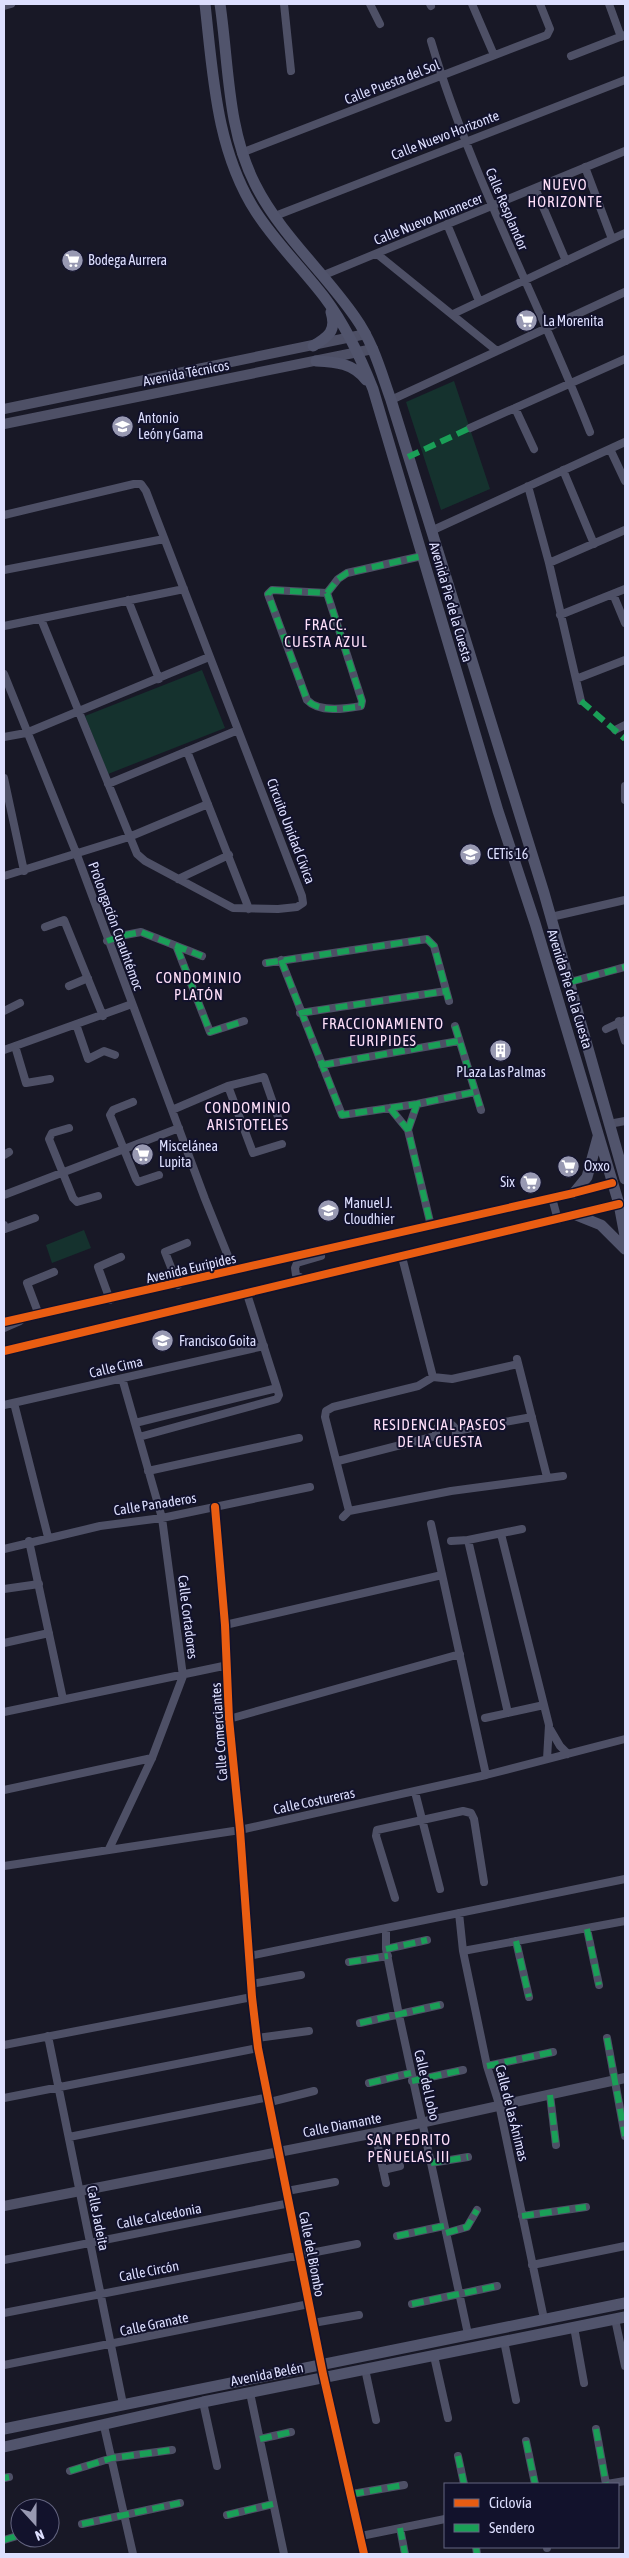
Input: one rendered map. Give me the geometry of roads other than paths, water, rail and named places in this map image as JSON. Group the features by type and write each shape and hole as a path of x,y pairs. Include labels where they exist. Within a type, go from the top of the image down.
{"main road":[{"name":"Avenida Pie de la Cuesta","path":"205,4 218,115 233,168 256,211 326,299 351,338 358,351 372,389 498,811 535,923 612,1182 622,1204 625,1236"},
{"name":"Avenida Pie de la Cuesta","path":"220,4 234,125 241,153 256,185 276,216 324,275 366,334 391,400 551,917 625,1179"},
{"path":"313,346 329,336 333,330 334,322 326,299"},
{"path":"316,361 350,366 360,372 372,389"},
{"path":"574,1193 592,1166 598,1135"},
{"path":"612,1182 625,1179"},
{"path":"576,1215 601,1225 625,1249"},
{"name":"Avenida Belén","path":"4,2429 625,2303"},
{"name":"Avenida Belén","path":"4,2447 104,2426 203,2402 620,2318"}],"street":[{"path":"4,6 11,4"},
{"path":"284,4 291,71"},
{"path":"370,4 380,24"},
{"path":"472,4 494,55"},
{"name":"Calle Puesta del Sol","path":"241,153 442,76 550,32 540,4"},
{"path":"570,56 623,36 609,4"},
{"name":"Calle Resplandor","path":"431,41 442,76 491,206 571,383 590,432"},
{"name":"Calle Nuevo Horizonte","path":"276,216 466,140 625,80"},
{"name":"Calle Nuevo Amanecer","path":"324,275 625,150"},
{"path":"585,167 612,239"},
{"path":"536,188 566,261"},
{"path":"447,224 479,301"},
{"path":"453,314 625,232"},
{"path":"377,254 497,351"},
{"path":"391,400 625,292"},
{"name":"Avenida Técnicos","path":"4,409 366,334"},
{"name":"Avenida Técnicos","path":"4,424 373,349"},
{"path":"470,428 625,358"},
{"path":"111,388 114,401"},
{"path":"515,408 534,450"},
{"path":"430,531 625,442"},
{"path":"610,449 625,481"},
{"path":"563,470 594,544"},
{"name":"Circuito Unidad Cívica","path":"4,515 134,484 141,484 146,491 184,589 302,896 303,904 297,907 233,908 145,861 137,854 41,619"},
{"path":"528,486 549,563 581,701"},
{"path":"549,563 625,530"},
{"path":"4,570 164,539"},
{"path":"327,593 338,579 347,573 422,556"},
{"path":"4,626 184,589"},
{"path":"560,615 625,589"},
{"path":"272,590 327,593 362,701 361,706 323,708 312,706 307,700 268,594 272,590"},
{"path":"613,594 625,623"},
{"path":"128,600 159,679"},
{"path":"4,738 26,733 209,657"},
{"path":"576,679 625,660"},
{"name":"Prolongación Cuauhtémoc","path":"4,674 76,855 107,941 234,1271"},
{"path":"615,730 625,725"},
{"path":"108,784 238,730"},
{"path":"187,751 229,855 248,909"},
{"path":"4,778 24,871"},
{"path":"625,786 625,800"},
{"path":"4,876 129,837 208,804"},
{"path":"178,879 229,855"},
{"path":"551,917 625,900"},
{"path":"45,927 64,920 103,1016"},
{"path":"107,941 141,932 177,948 202,956"},
{"path":"266,964 281,960 427,939 434,946 449,1001"},
{"path":"177,948 210,1032 244,1021"},
{"path":"281,960 300,1013 342,1115 418,1104 475,1092"},
{"path":"570,982 625,967"},
{"path":"69,986 88,978"},
{"path":"300,1013 446,991"},
{"path":"4,1011 20,1003"},
{"path":"50,1078 26,1083 7,1047 103,1016 132,1004"},
{"path":"606,1029 622,1020 625,1041"},
{"path":"76,1024 88,1059 104,1051 115,1055"},
{"path":"455,1026 480,1110"},
{"path":"322,1065 459,1041"},
{"path":"172,1110 228,1086 264,1077 279,1120"},
{"path":"228,1086 251,1151 256,1154 282,1144"},
{"path":"134,1102 113,1110 110,1115 138,1182 160,1175"},
{"path":"408,1130 418,1104"},
{"path":"390,1108 408,1130 431,1226"},
{"path":"609,1124 625,1121"},
{"path":"69,1128 52,1133 49,1140 74,1201 98,1196"},
{"path":"4,1195 179,1128"},
{"name":"Avenida Euripides","path":"4,1322 178,1285 574,1193 612,1182"},
{"path":"552,1198 558,1220"},
{"path":"4,1351 622,1204"},
{"path":"4,1225 5,1229 35,1218"},
{"name":"Avenida Euripides","path":"304,1279 296,1275 295,1268 297,1263 383,1237"},
{"path":"178,1285 165,1252 187,1243"},
{"path":"110,1300 98,1267 121,1257"},
{"path":"402,1257 433,1377"},
{"path":"39,1315 27,1283 54,1272"},
{"path":"139,1436 277,1399 279,1395 277,1388 247,1294"},
{"name":"Avenida Euripides","path":"4,1328 24,1318"},
{"name":"Calle Cima","path":"4,1405 264,1346"},
{"path":"547,1477 517,1361 452,1379 433,1377 418,1386 333,1407 326,1411 325,1417 338,1461 346,1514 451,1491 563,1476"},
{"name":"Calle Cortadores","path":"109,1849 152,1758 183,1676 162,1518 122,1378"},
{"path":"135,1423 277,1388"},
{"path":"14,1403 48,1537"},
{"path":"456,1431 532,1417"},
{"path":"444,1423 452,1424 456,1431 455,1438 449,1443 441,1442 436,1436 437,1428 444,1423"},
{"path":"338,1461 436,1436"},
{"path":"148,1471 299,1438"},
{"name":"Calle Panaderos","path":"4,1549 29,1541 100,1526 162,1518 310,1487"},
{"name":"Calle Comerciantes","path":"214,1507 225,1625 229,1719 240,1830 249,1956"},
{"path":"431,1524 486,1775"},
{"path":"451,1541 468,1540 522,1529"},
{"path":"501,1534 548,1725 547,1759"},
{"path":"468,1540 508,1713"},
{"path":"29,1541 64,1699"},
{"path":"225,1625 442,1574"},
{"path":"4,1589 39,1584"},
{"path":"4,1643 49,1633"},
{"path":"229,1719 460,1654"},
{"path":"4,1712 183,1676 228,1665"},
{"path":"485,1718 544,1706"},
{"path":"548,1725 560,1746 568,1754"},
{"name":"Calle Costureras","path":"4,1866 240,1830 415,1792 625,1739"},
{"path":"4,1790 152,1758"},
{"path":"415,1792 420,1819 440,1889"},
{"path":"395,1898 376,1836 377,1830 463,1811 470,1813 474,1819 484,1882"},
{"path":"249,1956 625,1879"},
{"name":"Calle de las Ánimas","path":"459,1913 463,1951 487,2066 499,2104 544,2319"},
{"path":"463,1951 587,1929 625,1920"},
{"name":"Calle del Lobo","path":"386,1928 387,1952 399,2015 468,2334"},
{"path":"587,1929 599,1985"},
{"path":"349,1962 427,1940"},
{"path":"516,1941 529,1997"},
{"name":"Calle del Biombo","path":"249,1956 258,2048 321,2364 352,2494 364,2554"},
{"path":"251,1984 301,1975"},
{"path":"4,2044 252,1997"},
{"path":"360,2022 440,2005"},
{"path":"257,2038 310,2031"},
{"name":"Calle Jadeita","path":"48,2036 123,2404"},
{"path":"607,2038 621,2079 625,2136"},
{"path":"4,2098 258,2048"},
{"path":"487,2066 553,2052"},
{"path":"370,2083 463,2070"},
{"name":"Calle Diamante","path":"4,2206 375,2133 499,2104 621,2079"},
{"path":"69,2137 314,2091"},
{"path":"550,2095 556,2145"},
{"path":"375,2133 386,2183"},
{"path":"432,2164 468,2157"},
{"path":"382,2170 400,2166"},
{"path":"287,2191 335,2182"},
{"name":"Calle Calcedonia","path":"4,2260 290,2203"},
{"path":"522,2216 586,2207"},
{"path":"397,2236 467,2227 477,2210"},
{"name":"Calle Circón","path":"4,2313 358,2244"},
{"path":"532,2266 625,2246"},
{"path":"412,2304 497,2286"},
{"name":"Calle Granate","path":"4,2365 310,2304"},
{"path":"313,2323 359,2315"},
{"path":"620,2318 625,2366"},
{"path":"574,2327 584,2383"},
{"path":"504,2341 516,2400"},
{"path":"434,2356 448,2418"},
{"path":"365,2369 376,2420"},
{"path":"250,2393 284,2554"},
{"path":"203,2402 217,2466"},
{"path":"104,2426 134,2554"},
{"path":"596,2428 607,2483"},
{"path":"260,2439 291,2432"},
{"path":"526,2441 535,2483"},
{"path":"70,2470 112,2458 172,2450"},
{"path":"458,2456 464,2483"},
{"path":"612,2483 625,2480"},
{"path":"352,2494 404,2485"},
{"path":"82,2524 180,2503"},
{"path":"227,2515 273,2504"},
{"path":"361,2536 444,2519"},
{"path":"400,2528 405,2554"}],"place":[{"name":"Bodega Aurrera","path":"72,260"},
{"name":"La Morenita","path":"527,321"},
{"name":"Antonio León y Gama","path":"122,426"},
{"name":"CETis 16","path":"471,854"},
{"name":"PLaza Las Palmas","path":"501,1050"},
{"name":"Miscelánea Lupita","path":"143,1154"},
{"name":"Oxxo","path":"568,1166"},
{"name":"Six","path":"531,1182"},
{"name":"Manuel J. Cloudhier","path":"328,1211"},
{"name":"Francisco Goita","path":"163,1341"}],"district":[{"name":"NUEVO HORIZONTE","path":"565,192"},
{"name":"FRACC. CUESTA AZUL","path":"326,632"},
{"name":"CONDOMINIO PLATÓN","path":"199,986"},
{"name":"FRACCIONAMIENTO EURIPIDES","path":"383,1032"},
{"name":"CONDOMINIO ARISTOTELES","path":"248,1116"},
{"name":"RESIDENCIAL PASEOS DE LA CUESTA","path":"440,1432"},
{"name":"SAN PEDRITO PEÑUELAS III","path":"409,2148"}]}
